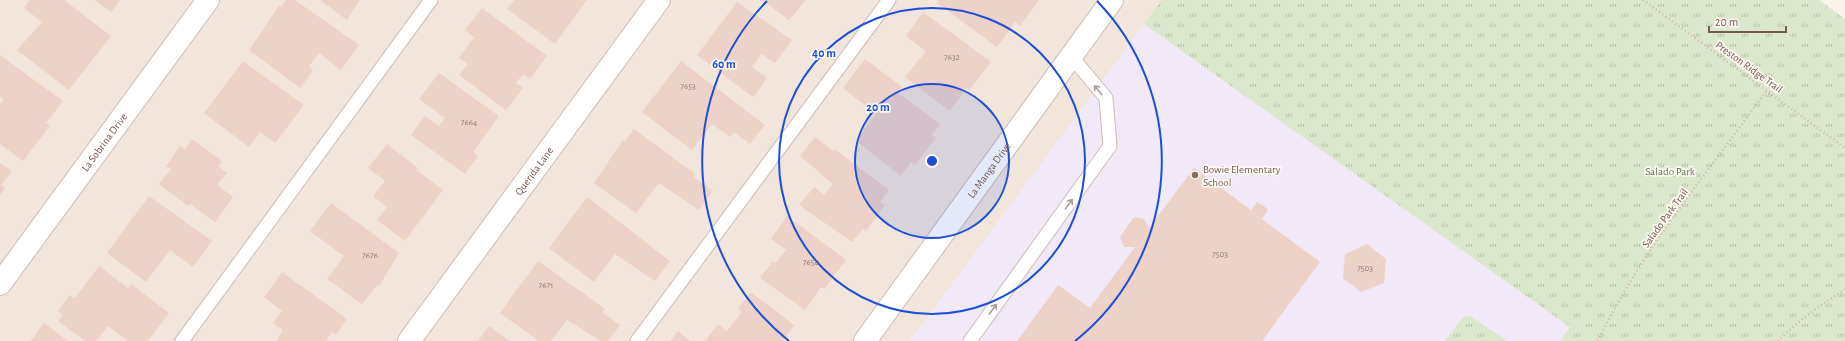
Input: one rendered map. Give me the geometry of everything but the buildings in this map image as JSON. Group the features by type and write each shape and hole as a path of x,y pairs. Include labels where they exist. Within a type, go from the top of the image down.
{"street":[{"name":"La Sobrina Drive","path":"0,284 208,0"},
{"name":"Querida Lane","path":"409,341 659,0"},
{"name":"La Manga Drive","path":"865,341 1112,0"}],"lane":[{"path":"182,341 431,0"},
{"path":"637,341 888,0"},
{"path":"970,341 1110,146 1106,98 1071,56"}],"path":[{"name":"Preston Ridge Trail","path":"1643,0 1845,148"},
{"name":"Salado Park Trail","path":"1598,341 1629,284 1656,243 1767,90"},
{"path":"1778,341 1792,326 1845,290"}],"shaded area":[{"path":"0,0 1612,0 1845,341 0,341"},
{"name":"Bowie Elementary School","path":"1144,24 1570,327 1560,341 910,341"}],"green space":[{"name":"Salado Park","path":"1162,0 1819,0 1845,19 1845,341 1560,341 1570,327 1144,24"},
{"path":"1470,316 1507,341 1445,341 1463,317"}],"place":[{"name":"Bowie Elementary School","path":"1195,175"}]}
